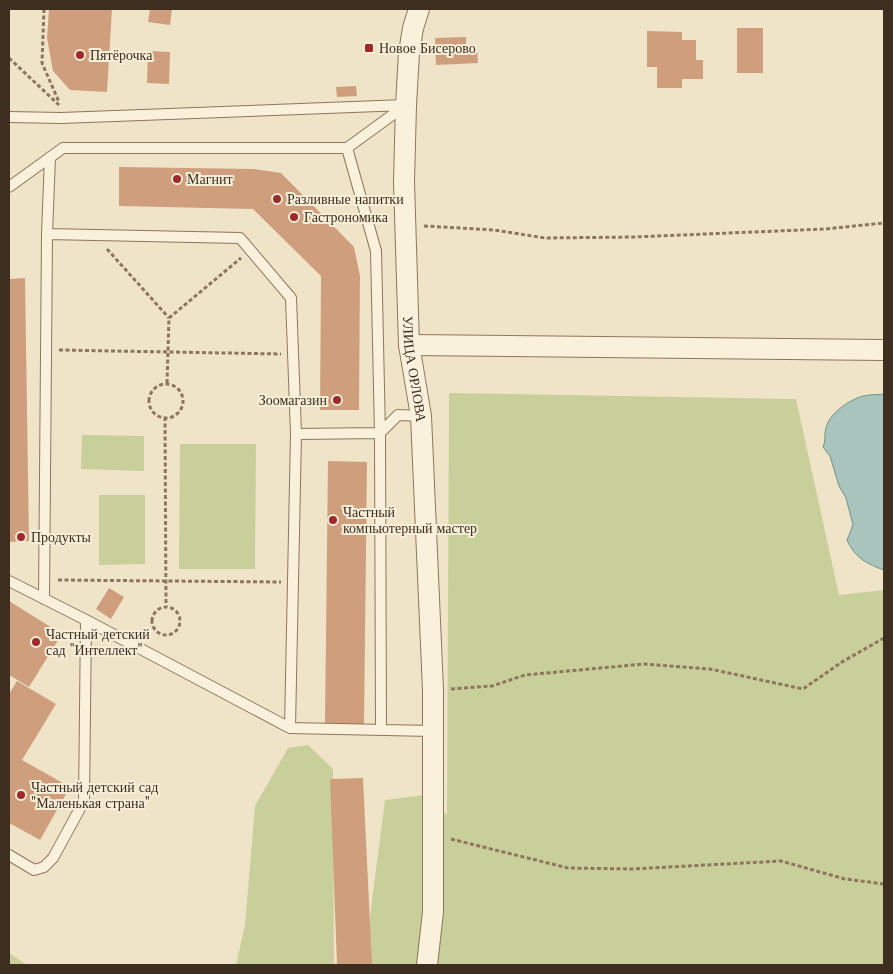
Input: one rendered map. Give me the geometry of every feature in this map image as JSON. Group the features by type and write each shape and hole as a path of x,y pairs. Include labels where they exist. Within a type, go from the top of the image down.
{"street":[{"name":"УЛИЦА ОРЛОВА","path":"419,9 413,28 409,52 404,182 409,345 421,416 433,690 433,912 427,965"},
{"path":"409,345 884,350"}],"lane":[{"path":"9,117 61,118 406,105"},
{"path":"9,187 63,148 347,148 406,105"},
{"path":"347,148 376,251 380,433 381,730"},
{"path":"44,599 47,234 50,157"},
{"path":"47,234 240,238 291,298 296,434 290,728"},
{"path":"296,434 380,433 398,415 421,416"},
{"path":"9,580 290,728 432,731"},
{"path":"9,855 34,870 44,867 53,858 84,801 86,620"}],"path":[{"path":"44,9 42,63 59,103 61,118"},
{"path":"9,58 59,103"},
{"path":"406,225 494,230 545,238 634,237 796,230 884,223"},
{"path":"95,235 169,318 167,383"},
{"path":"169,318 250,251"},
{"path":"46,350 293,354"},
{"path":"167,383 176,387 182,395 183,404 178,413 165,417 160,417 152,411 149,402 151,392 158,386 167,383"},
{"path":"165,417 166,607"},
{"path":"44,580 293,582"},
{"path":"166,607 173,609 178,614 180,620 174,632 168,635 161,635 155,631 152,619 154,612 166,607"},
{"path":"433,690 492,686 524,675 644,664 710,669 803,689 842,662 884,638"},
{"path":"432,834 568,868 632,869 781,861 845,879 884,884"}],"green space":[{"path":"449,393 796,399 839,595 884,590 884,965 369,965 367,940 385,800 425,795 447,815"},
{"path":"82,435 144,436 144,471 81,469"},
{"path":"180,444 256,444 255,569 179,569"},
{"path":"99,495 145,495 145,564 99,565"},
{"path":"308,745 333,769 334,965 236,965 245,925 255,806 288,748"},
{"path":"9,953 27,965 9,965"}],"water":[{"path":"884,394 884,570 862,560 847,540 853,525 846,498 839,486 830,456 823,447 825,431 835,413 860,397"}],"building":[{"name":"Пятёрочка","path":"49,9 112,9 107,92 70,90 53,71 47,38"},
{"path":"150,9 172,9 170,25 148,22"},
{"path":"737,28 763,28 763,73 737,73"},
{"path":"647,31 682,32 682,40 696,40 696,60 703,60 703,79 682,79 682,88 657,88 657,67 647,67"},
{"path":"466,37 466,49 477,49 478,63 436,65 435,38"},
{"path":"148,51 170,52 169,84 147,83"},
{"path":"356,86 357,96 337,97 336,87"},
{"path":"119,167 254,169 281,173 354,247 360,276 359,410 320,410 321,276 253,209 119,206"},
{"path":"25,278 29,541 9,542 9,279"},
{"path":"328,461 367,462 364,724 325,724"},
{"path":"109,588 124,597 111,619 96,609"},
{"path":"9,601 62,634 29,687 9,675"},
{"path":"17,681 56,704 22,760 70,787 40,840 9,823 9,694"},
{"path":"363,778 372,965 337,965 330,779"}],"place":[{"name":"Новое Бисерово","path":"369,48"},
{"name":"Пятёрочка","path":"80,55"},
{"name":"Магнит","path":"177,179"},
{"name":"Разливные напитки","path":"277,199"},
{"name":"Гастрономика","path":"294,217"},
{"name":"Зоомагазин","path":"337,400"},
{"name":"Частный компьютерный мастер","path":"333,520"},
{"name":"Продукты","path":"21,537"},
{"name":"Частный детский сад \"Интеллект\"","path":"36,642"},
{"name":"Частный детский сад \"Маленькая страна\"","path":"21,795"}]}
